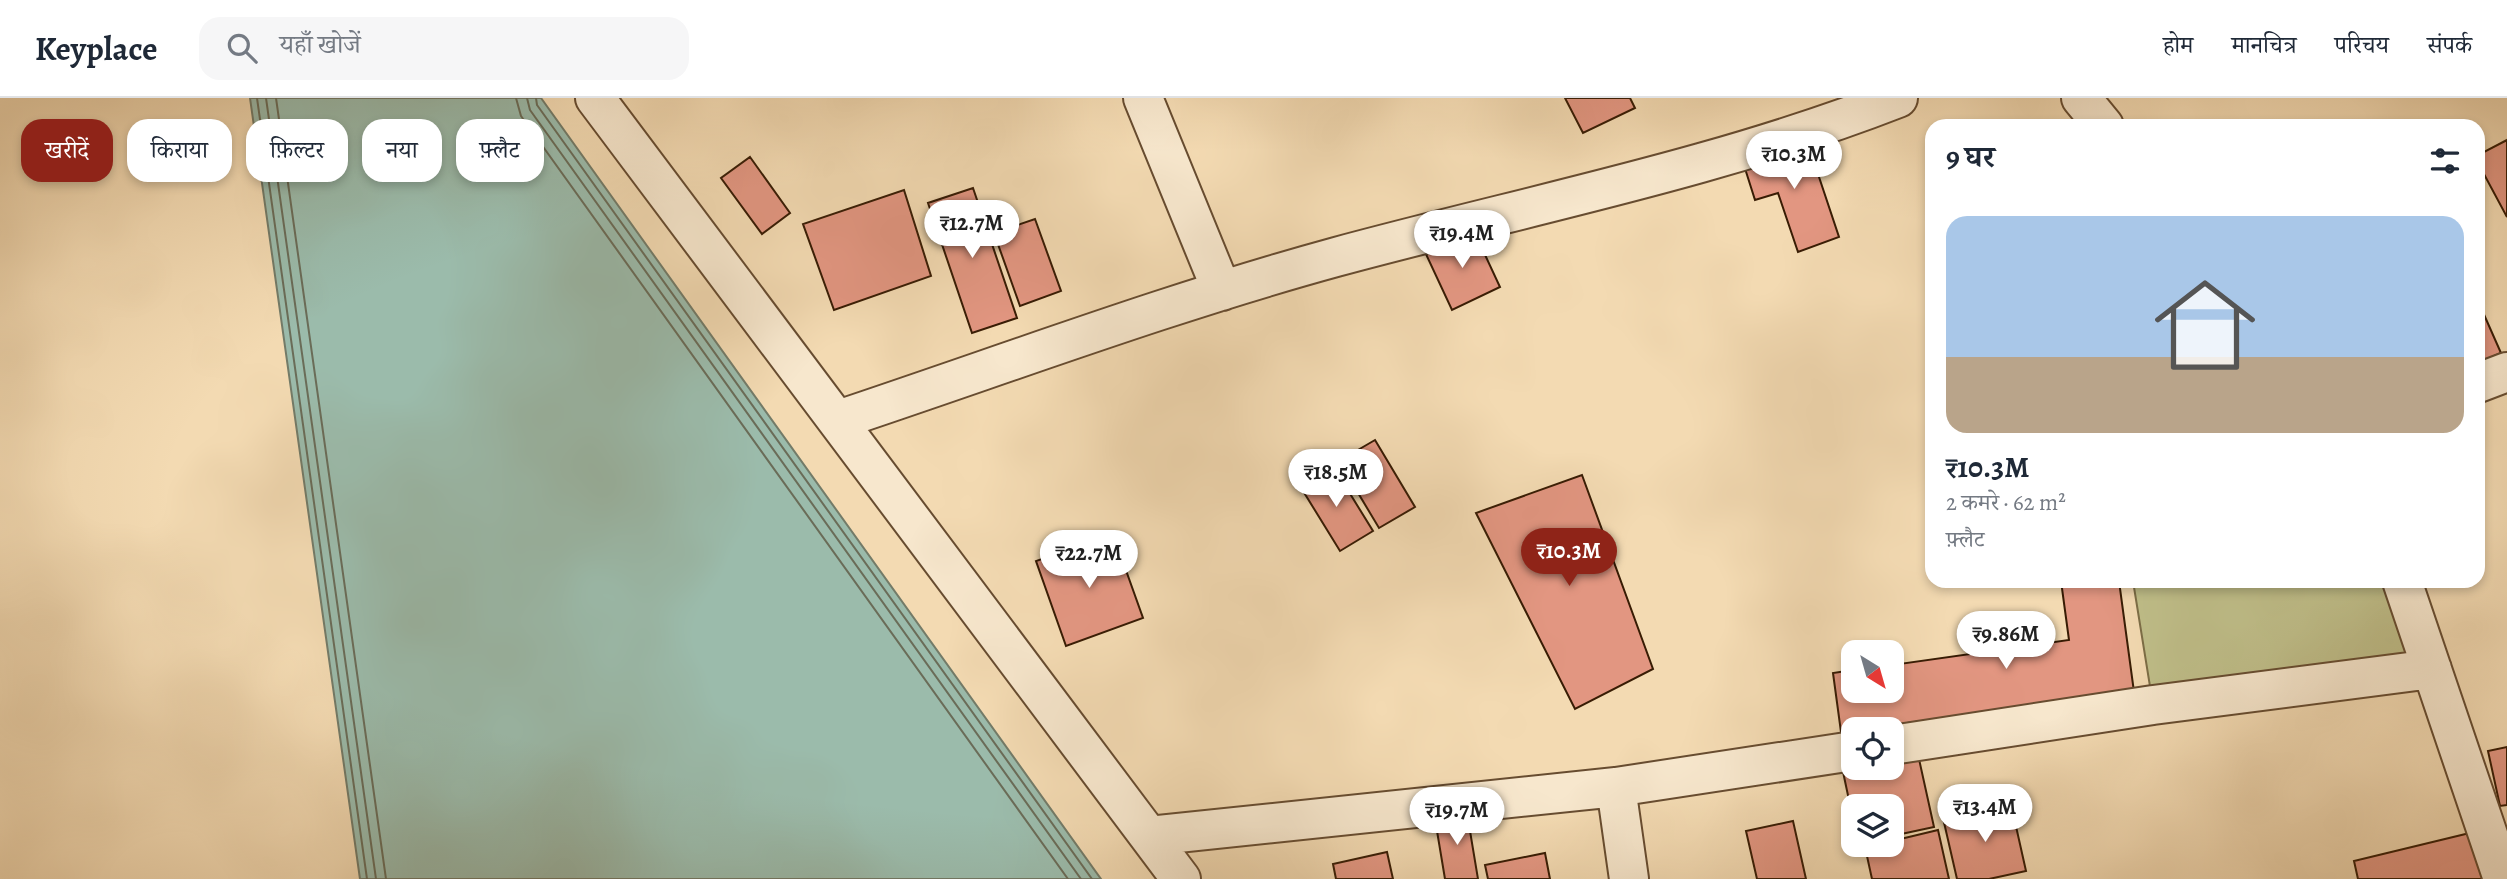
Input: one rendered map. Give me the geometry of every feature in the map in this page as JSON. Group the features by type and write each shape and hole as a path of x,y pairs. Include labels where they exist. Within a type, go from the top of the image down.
{"street":[{"path":"596,98 1181,879"},
{"path":"1143,98 1222,291"},
{"path":"838,421 1222,291 1335,257 1669,174 1898,98"},
{"path":"2081,98 2098,119"},
{"path":"2485,380 2507,372"},
{"path":"2404,588 2503,879"},
{"path":"1904,743 2153,705 2432,669"},
{"path":"1149,836 1616,787 1841,753"},
{"path":"1616,787 1629,879"}],"shaded area":[{"path":"2134,588 2404,588 2432,669 2153,705"}],"water":[{"path":"250,98 541,98 1101,879 360,879 262,182 348,182 348,119 253,119"}],"building":[{"path":"1565,98 1630,98 1635,108 1583,133"},
{"path":"1806,138 1839,237 1798,252 1778,193 1755,200 1742,159"},
{"path":"2507,140 2507,217 2485,176 2485,151"},
{"path":"750,157 790,213 762,234 721,178"},
{"path":"973,188 1017,318 972,333 928,203"},
{"path":"904,190 931,276 834,310 803,224"},
{"path":"1035,219 1061,291 1020,306 994,233"},
{"path":"1473,229 1500,287 1452,310 1425,252"},
{"path":"2485,317 2501,353 2485,360"},
{"path":"1375,440 1415,507 1379,528 1339,461"},
{"path":"1333,466 1373,531 1340,551 1300,486"},
{"path":"1582,475 1653,669 1575,709 1476,513"},
{"path":"1113,534 1143,618 1066,646 1036,561"},
{"path":"2062,588 2120,588 2134,692 1904,723 1904,717 1841,717 1841,732 1833,673 1841,672 1841,704 1904,704 1904,663 2069,640"},
{"path":"2507,747 2507,805 2500,806 2488,751"},
{"path":"1917,750 1934,827 1904,833 1904,794 1848,794 1845,780 1904,780 1904,753"},
{"path":"2011,804 2026,871 1989,879 1957,879 1943,818"},
{"path":"1467,813 1478,879 1445,879 1435,819"},
{"path":"1793,821 1806,879 1757,879 1746,831"},
{"path":"1938,830 1949,879 1872,879 1867,857 1904,857 1904,838"},
{"path":"2478,831 2490,879 2358,879 2354,861"},
{"path":"1387,852 1393,879 1336,879 1333,864"},
{"path":"1545,853 1550,879 1488,879 1485,865"}]}
